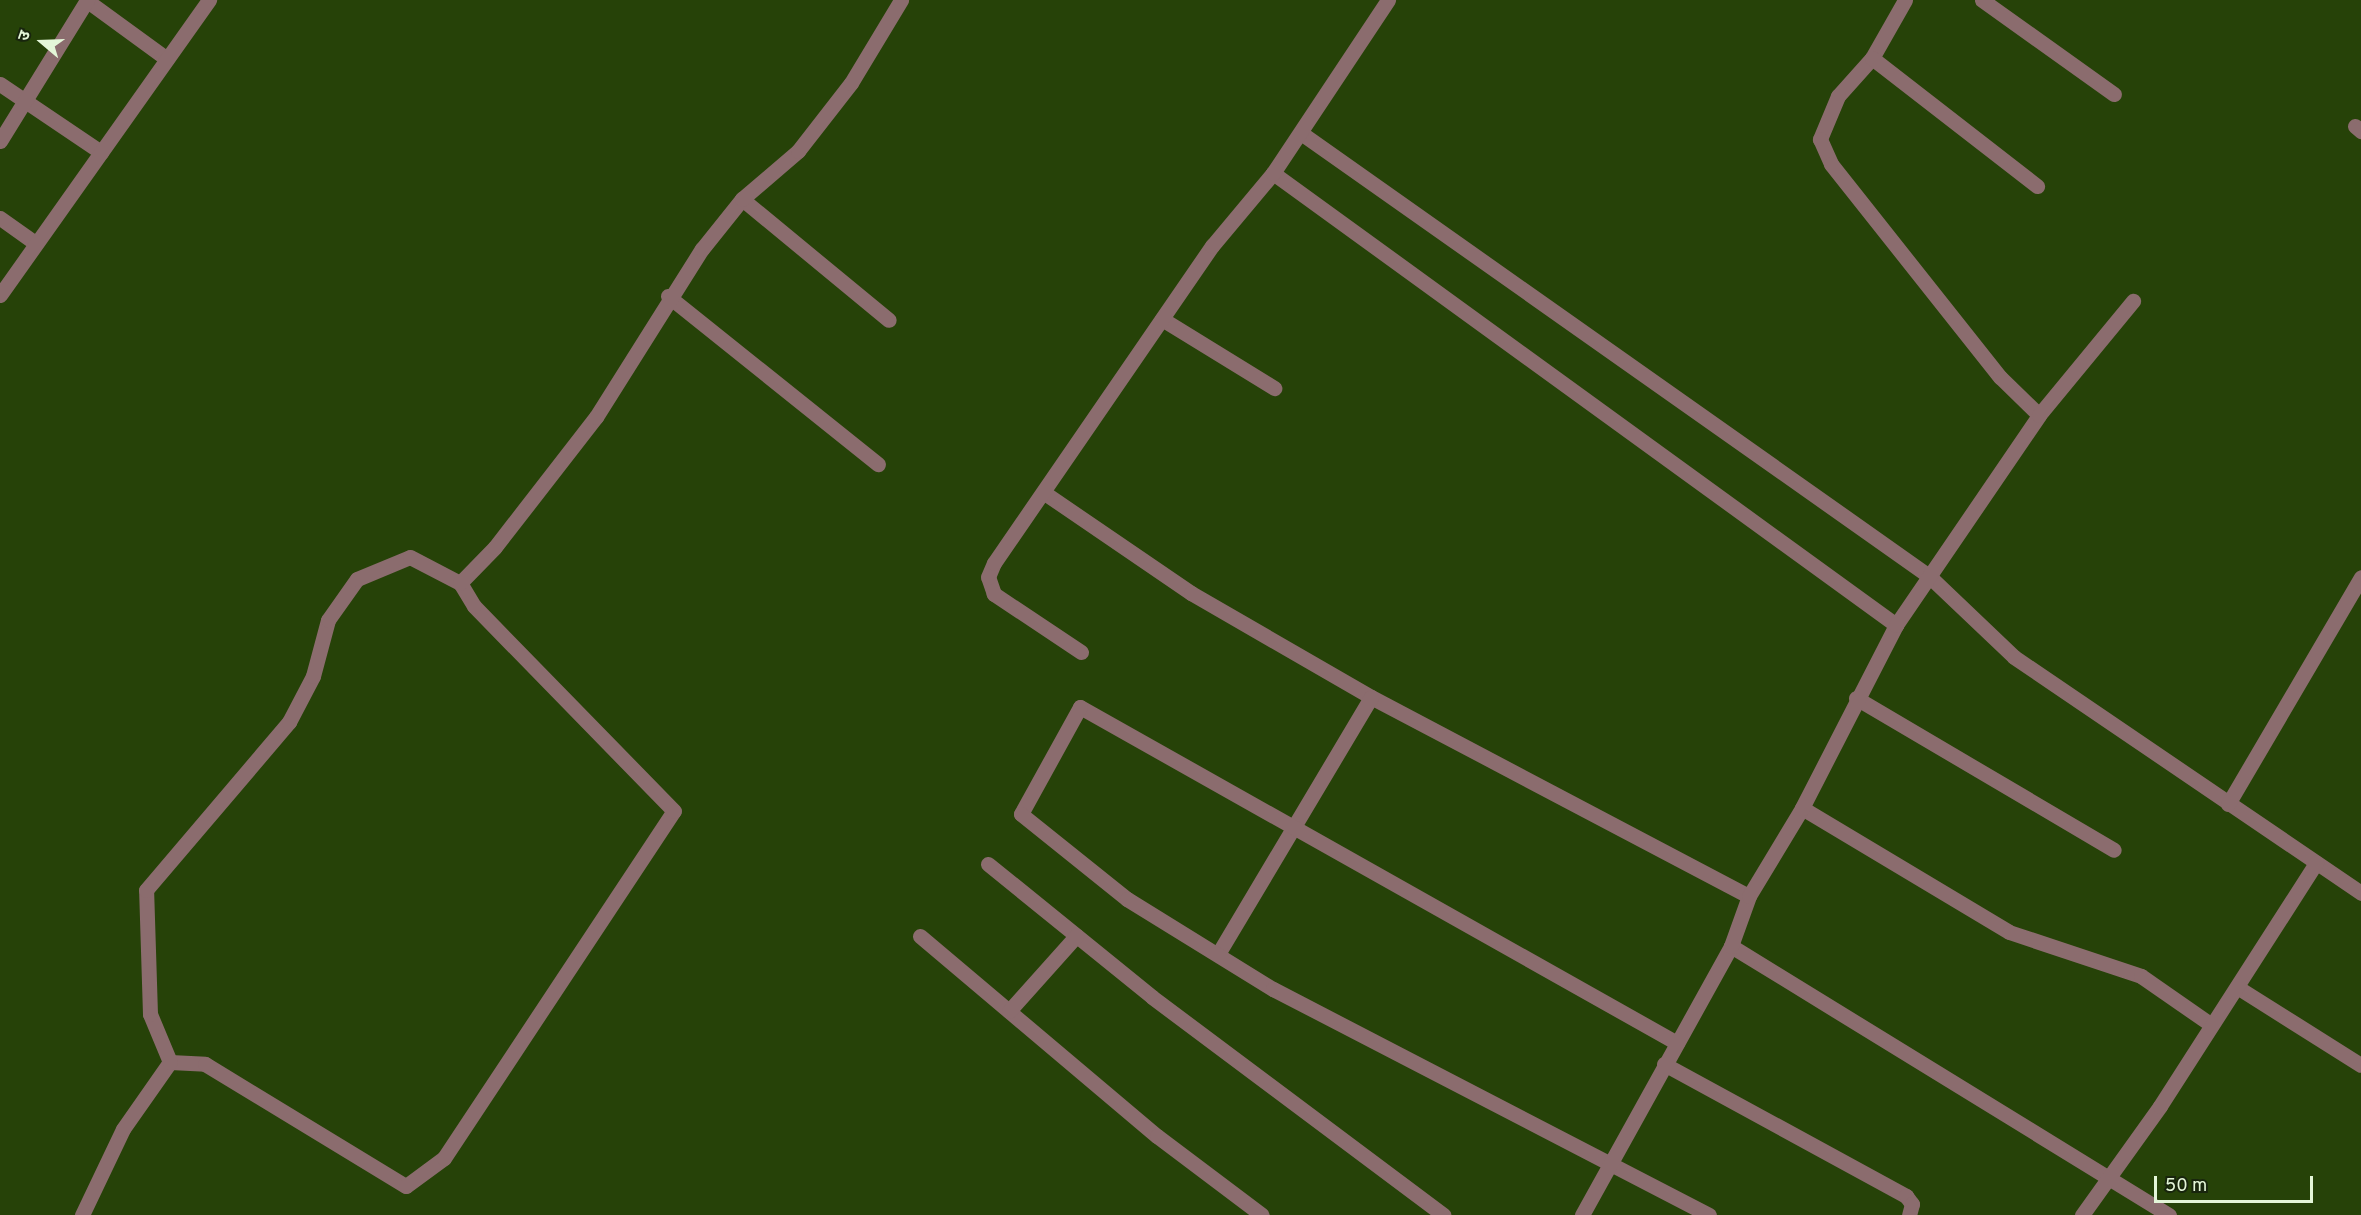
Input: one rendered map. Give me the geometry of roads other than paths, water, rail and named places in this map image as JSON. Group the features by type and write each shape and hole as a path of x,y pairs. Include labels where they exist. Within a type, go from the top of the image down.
{"street":[{"path":"0,141 26,103 86,0 167,59"},
{"path":"0,295 209,0"},
{"path":"460,583 495,547 596,417 668,296 742,199 798,151 851,83 901,0"},
{"path":"1081,652 994,594 988,577 1212,246 1274,173 1388,0"},
{"path":"1905,0 1872,58 1824,121 1820,139 1831,164 2000,377 2039,415"},
{"path":"1982,0 2114,94"},
{"path":"1872,58 2037,186"},
{"path":"0,84 101,152"},
{"path":"1301,133 1929,576 2014,657 2361,893"},
{"path":"1274,173 1896,625"},
{"path":"742,199 889,320"},
{"path":"0,218 35,243"},
{"path":"668,296 878,464"},
{"path":"1582,1215 1731,946 1749,896 1802,808 1856,698 1896,625 2039,415 2133,301"},
{"path":"1162,319 1274,388"},
{"path":"1046,494 1191,593 1371,697 1749,896"},
{"path":"410,557 460,583 474,606 674,811 444,1158 406,1186 205,1064 170,1062 150,1014 146,890 289,722 313,676 328,620 357,579 410,557"},
{"path":"2228,804 2361,577"},
{"path":"1218,954 1371,697"},
{"path":"1856,698 2114,849"},
{"path":"1677,1043 1292,830 1080,707 1056,745 1021,814 1127,900 1273,989 1709,1215"},
{"path":"1802,808 2009,932 2140,976 2210,1024"},
{"path":"2082,1215 2108,1175 2160,1106 2210,1024 2237,987 2316,863"},
{"path":"988,864 1076,936 1443,1215"},
{"path":"920,936 1157,1136 1262,1215"},
{"path":"1009,1011 1076,936"},
{"path":"1731,946 2108,1175 2169,1215"},
{"path":"2237,987 2361,1065"},
{"path":"82,1215 123,1129 170,1062"},
{"path":"1664,1064 1906,1196 1912,1204 1909,1215"}]}
